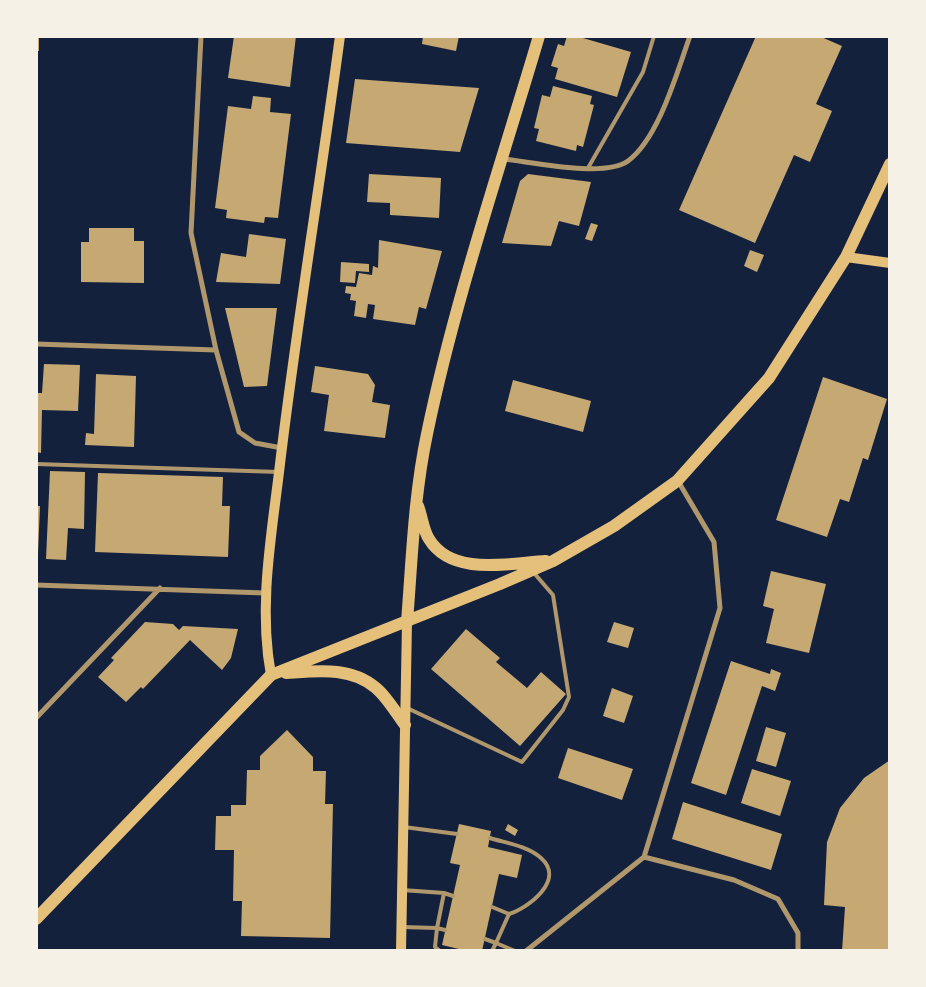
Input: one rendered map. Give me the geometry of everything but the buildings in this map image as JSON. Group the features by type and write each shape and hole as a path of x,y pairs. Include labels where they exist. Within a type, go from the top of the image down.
{"main road":[{"path":"271,675 266,650 265,593 282,448 340,36"},
{"path":"401,951 406,622 416,499 427,434 461,300 539,36"},
{"path":"36,919 271,675 553,561 614,526 677,481 769,378 846,257 890,164"},
{"path":"846,257 890,263"},
{"path":"416,499 429,539 445,554 459,562 478,565 553,561"},
{"path":"271,675 318,671 341,672 357,676 376,688 405,725"}],"street":[{"path":"201,36 191,233 216,350 239,432 255,443 282,448"},
{"path":"503,158 588,168 604,168 627,161 654,130 690,36"},
{"path":"36,344 216,350"},
{"path":"526,951 644,856 720,608 714,542 677,481"},
{"path":"36,585 265,593"},
{"path":"36,718 160,588"},
{"path":"644,856 734,880 778,899 798,933 798,951"}],"lane":[{"path":"588,168 643,72 654,36"},
{"path":"36,464 279,472"},
{"path":"405,707 522,762 563,710 570,698 553,595 532,570"},
{"path":"403,826 456,834"},
{"path":"490,838 523,848 542,858 549,871 548,883 534,901 523,909 509,914 492,907"},
{"path":"402,890 444,893 453,896"},
{"path":"440,951 435,947 444,893"},
{"path":"492,951 509,914"},
{"path":"402,927 445,930"},
{"path":"484,940 515,951"}]}
